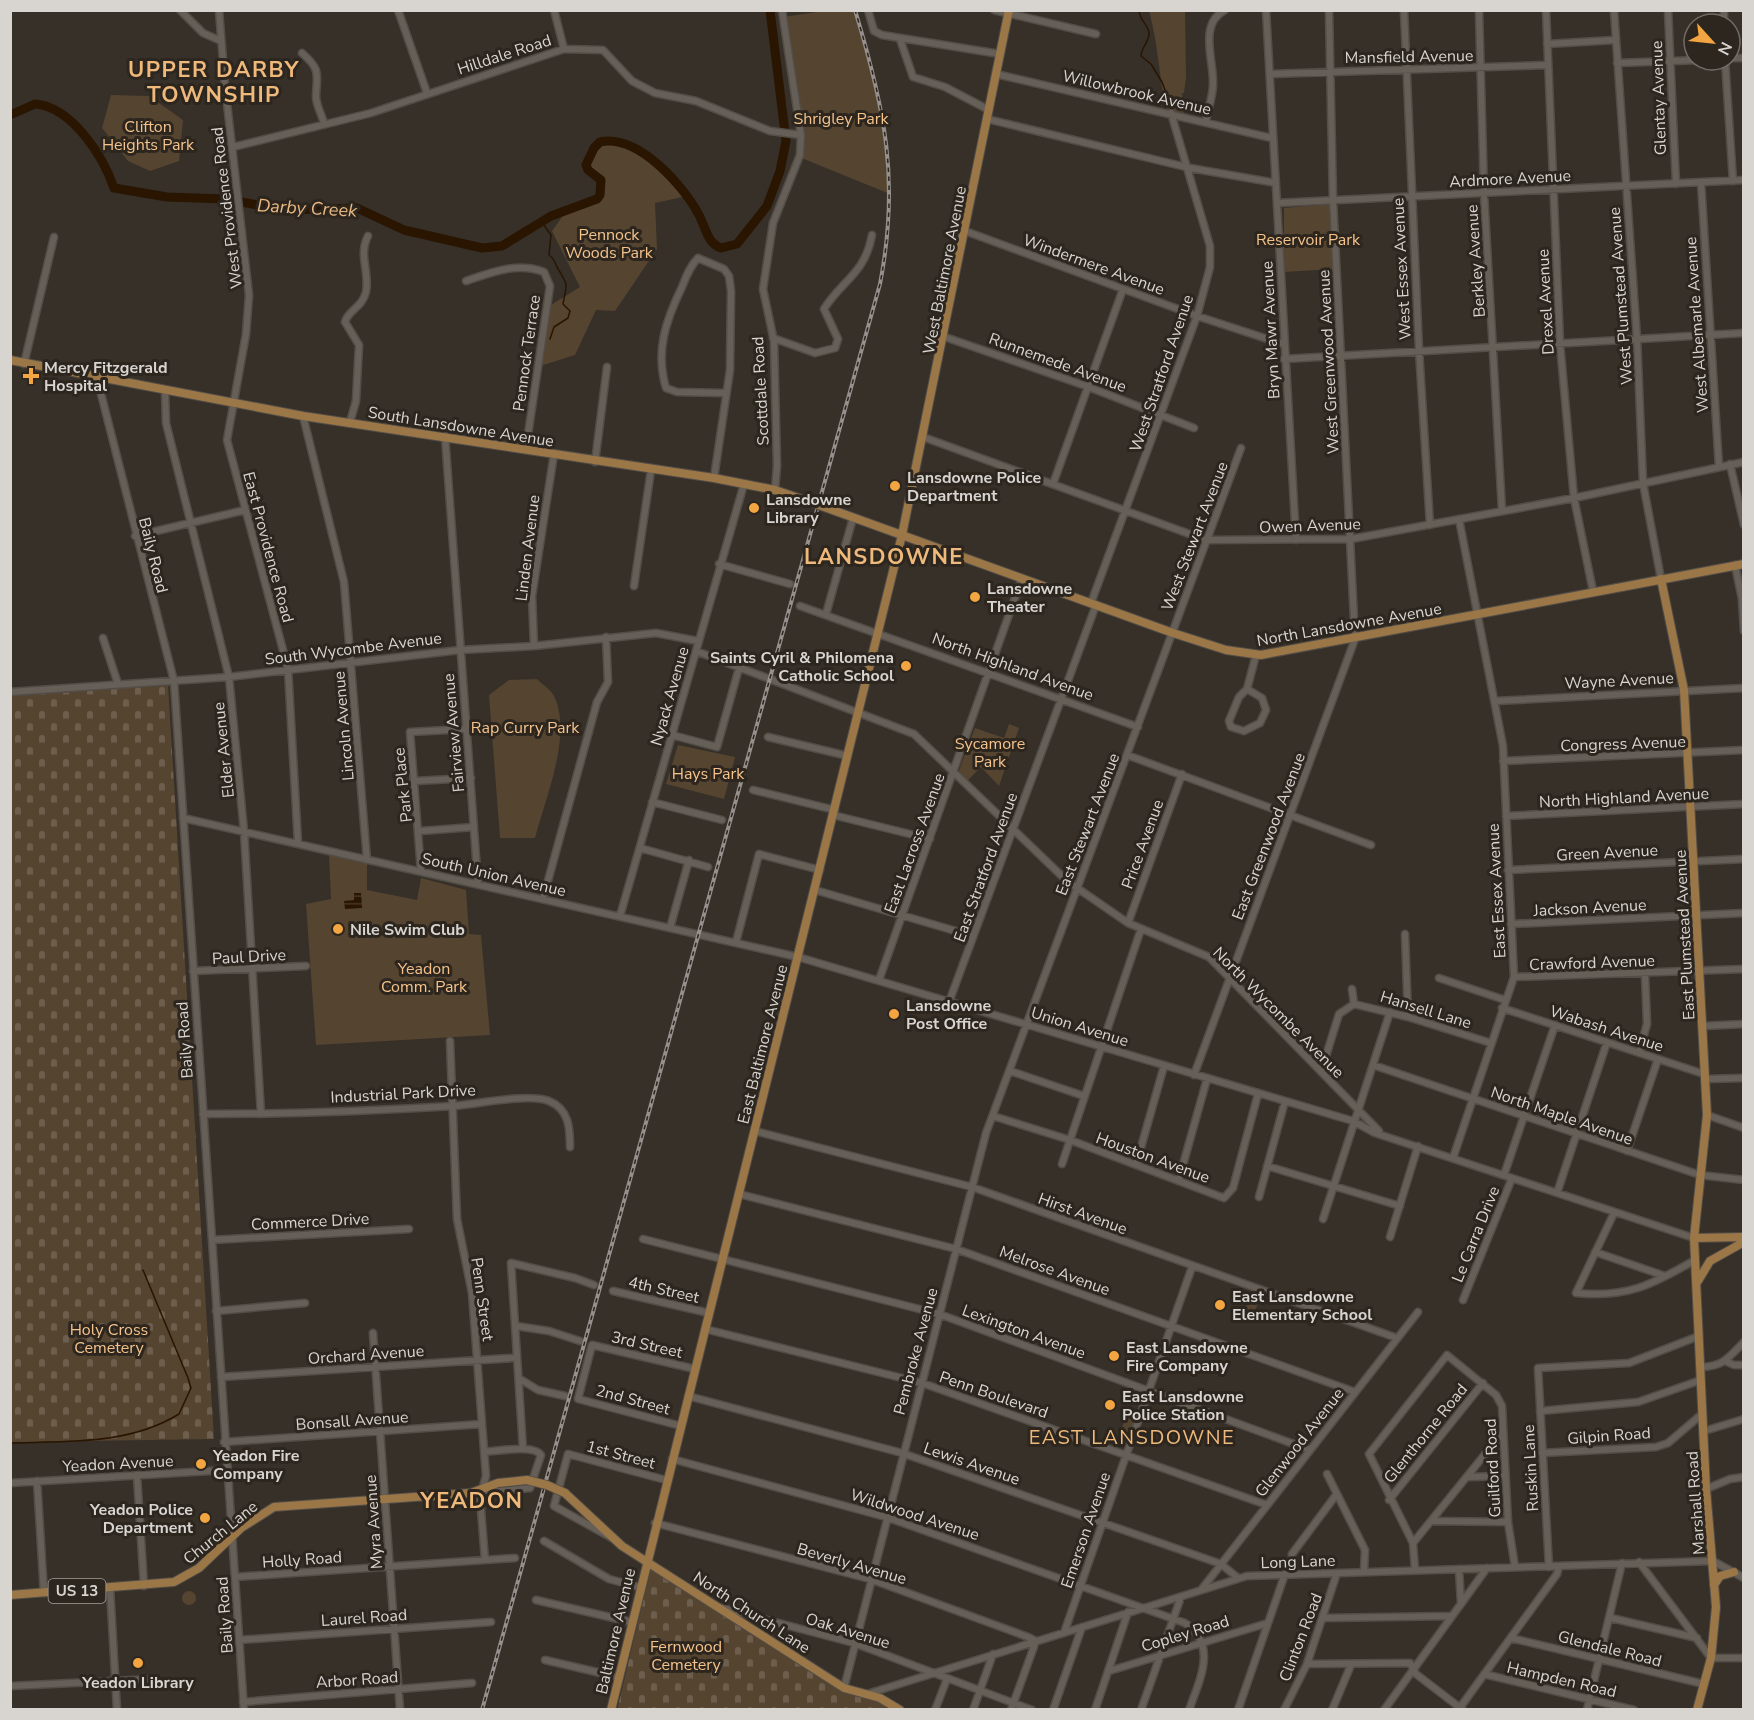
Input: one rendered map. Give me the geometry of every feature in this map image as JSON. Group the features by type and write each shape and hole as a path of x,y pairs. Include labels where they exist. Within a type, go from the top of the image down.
{"main road":[{"name":"West Baltimore Avenue","path":"903,534 945,337 1008,12"},
{"name":"South Lansdowne Avenue","path":"10,360 303,416 526,448 595,462 714,478 775,490 903,534"},
{"name":"North Lansdowne Avenue","path":"903,534 1173,633 1226,650 1256,655 1355,639 1739,564"},
{"name":"East Baltimore Avenue","path":"646,1560 903,534"},
{"name":"East Plumstead Avenue","path":"1661,579 1684,690 1698,915 1707,1114 1694,1238 1697,1292"},
{"path":"1694,1238 1743,1237"},
{"path":"1697,1292 1700,1277 1709,1262 1743,1242"},
{"name":"Marshall Road","path":"1697,1292 1706,1489 1713,1561 1715,1617 1711,1658 1697,1710"},
{"name":"Church Lane","path":"10,1595 166,1585 183,1579 248,1523 274,1507 471,1493 502,1482 527,1480 565,1493 612,1538"},
{"name":"US 13","path":"612,1538 646,1560"},
{"name":"Baltimore Avenue","path":"610,1710 646,1560"},
{"name":"North Church Lane","path":"646,1560 844,1688"},
{"path":"1714,1585 1720,1576 1734,1572"},
{"path":"844,1688 885,1700 900,1710"}],"street":[{"path":"180,10 203,33 221,41"},
{"name":"West Providence Road","path":"219,10 249,305 232,401"},
{"path":"398,10 428,93"},
{"path":"554,10 564,48"},
{"name":"Scottdale Road","path":"775,490 777,466 773,338 762,289 773,223 800,155 782,10"},
{"path":"868,10 874,31 900,39 1000,54"},
{"path":"994,10 1096,34"},
{"path":"1206,121 1214,84 1210,27 1217,15 1225,10"},
{"name":"Bryn Mawr Avenue","path":"1266,10 1282,344 1296,540"},
{"name":"West Greenwood Avenue","path":"1329,10 1333,200 1355,639"},
{"name":"West Essex Avenue","path":"1404,10 1411,196 1430,525"},
{"name":"Berkley Avenue","path":"1479,10 1484,193 1502,510"},
{"name":"Drexel Avenue","path":"1546,10 1560,344 1574,498 1593,591"},
{"name":"West Plumstead Avenue","path":"1614,10 1637,338 1643,483 1661,579"},
{"name":"Glentay Avenue","path":"1668,10 1676,184"},
{"path":"900,39 914,77 945,87 989,110"},
{"path":"1547,44 1615,40"},
{"name":"Hilldale Road","path":"233,147 371,113 564,48 603,50 632,81 655,93 696,101 770,131 799,134"},
{"path":"302,53 318,72 316,99 324,124"},
{"path":"1617,63 1682,61"},
{"name":"Mansfield Avenue","path":"1270,74 1332,70 1548,65"},
{"path":"1726,72 1733,181"},
{"name":"Willowbrook Avenue","path":"996,74 1272,138"},
{"name":"West Stratford Avenue","path":"1094,604 1160,414 1197,316 1210,267 1210,246 1190,168 1171,113"},
{"path":"987,119 1190,168 1276,183"},
{"name":"Ardmore Avenue","path":"1277,203 1743,180"},
{"name":"West Albemarle Avenue","path":"1701,182 1719,467"},
{"name":"Windermere Avenue","path":"965,231 1197,316 1282,344"},
{"path":"773,338 815,353 835,348 838,339 824,309 858,271 869,251 872,235"},
{"path":"350,422 356,400 359,345 345,322 346,316 363,303 367,280 362,254 368,236"},
{"path":"24,364 54,237"},
{"path":"714,478 731,359 731,291 729,276 724,269 698,258 666,320 663,332 663,378 666,388 677,392 725,393"},
{"name":"Pennock Terrace","path":"466,281 500,269 535,268 544,272 550,286 526,448"},
{"path":"1053,484 1086,386 1123,289"},
{"path":"1284,359 1743,333"},
{"name":"Runnemede Avenue","path":"945,337 1086,386 1194,428"},
{"path":"595,462 607,367"},
{"name":"Baily Road","path":"97,378 135,536 174,681 244,1710"},
{"name":"Elder Avenue","path":"165,390 166,423 229,677 244,831 261,1114"},
{"name":"East Providence Road","path":"232,401 227,440 288,669 298,843"},
{"name":"Lincoln Avenue","path":"303,416 344,582 367,860"},
{"name":"Fairview Avenue","path":"445,436 478,884"},
{"name":"Owen Avenue","path":"923,437 1206,540 1351,539 1574,498 1743,462"},
{"name":"West Stewart Avenue","path":"1173,633 1241,448"},
{"name":"Linden Avenue","path":"534,646 532,596 554,454"},
{"path":"1730,464 1743,525"},
{"path":"634,586 651,470"},
{"name":"Nyack Avenue","path":"620,916 719,564 744,484"},
{"path":"135,536 245,510"},
{"path":"826,614 853,518"},
{"path":"1459,519 1477,615"},
{"path":"719,564 790,584"},
{"path":"1739,564 1743,631"},
{"name":"East Lacross Avenue","path":"879,980 1022,578"},
{"name":"East Stratford Avenue","path":"949,1002 1062,699 1094,604"},
{"name":"North Highland Avenue","path":"800,606 878,632 1138,727"},
{"name":"East Essex Avenue","path":"1453,1158 1514,977 1503,761 1496,701 1477,615"},
{"name":"South Wycombe Avenue","path":"10,692 229,677 460,650 534,646 606,637 661,633 699,641"},
{"name":"East Stewart Avenue","path":"1027,1024 1173,633"},
{"path":"543,898 597,702 608,682 606,637"},
{"path":"103,638 118,684"},
{"name":"East Greenwood Avenue","path":"1194,1075 1355,639"},
{"path":"696,651 859,713"},
{"path":"1247,689 1262,698 1266,710 1260,723 1244,731 1231,727 1229,721 1239,697 1247,689 1256,655"},
{"path":"672,735 717,747 739,668"},
{"name":"Wayne Avenue","path":"1496,701 1743,688"},
{"name":"North Wycombe Avenue","path":"859,713 914,734 1012,831 1059,875 1077,888 1128,923 1209,957 1359,1113 1384,1134"},
{"name":"Park Place","path":"421,871 420,831 410,732 466,729"},
{"path":"768,737 848,756"},
{"name":"Congress Avenue","path":"1503,761 1743,750"},
{"path":"1127,755 1371,845"},
{"name":"Price Avenue","path":"1128,923 1182,774"},
{"path":"415,781 471,778"},
{"path":"753,790 930,839"},
{"path":"652,802 722,820"},
{"name":"North Highland Avenue","path":"1506,816 1743,804"},
{"name":"South Union Avenue","path":"183,818 798,957"},
{"path":"420,831 474,827"},
{"path":"640,848 708,867"},
{"path":"736,942 759,854 820,870"},
{"name":"Green Avenue","path":"1508,870 1743,859"},
{"path":"670,928 689,860"},
{"path":"815,890 973,936"},
{"name":"Jackson Avenue","path":"1510,924 1743,913"},
{"path":"1062,1164 1141,929"},
{"path":"1406,934 1408,1017"},
{"name":"Union Avenue","path":"798,957 1353,1121"},
{"name":"Paul Drive","path":"193,971 251,971 306,966"},
{"name":"Crawford Avenue","path":"1514,977 1743,969"},
{"path":"1639,1053 1647,1024 1645,974"},
{"path":"1439,978 1505,1000"},
{"path":"1321,1072 1339,1014 1354,1004 1352,989"},
{"name":"Hansell Lane","path":"1354,1004 1388,1011 1491,1043"},
{"name":"Wabash Avenue","path":"1502,1008 1658,1059 1704,1077 1743,1078"},
{"path":"1323,1219 1353,1121 1359,1113 1388,1011"},
{"name":"Pembroke Avenue","path":"844,1688 902,1453 972,1187 993,1116 1027,1024"},
{"path":"1703,1026 1743,1024"},
{"path":"1504,1175 1555,1025"},
{"name":"Penn Street","path":"450,1041 457,1219 472,1293 486,1478 480,1497 485,1560"},
{"path":"1557,1193 1607,1042"},
{"path":"1627,1151 1658,1059"},
{"name":"North Maple Avenue","path":"1373,1065 1700,1175 1743,1180"},
{"path":"1136,1165 1164,1066"},
{"path":"1010,1071 1084,1096"},
{"path":"1179,1179 1208,1079"},
{"name":"Houston Avenue","path":"993,1116 1070,1140 1179,1179 1221,1197 1227,1196 1233,1188 1258,1094"},
{"name":"Industrial Park Drive","path":"203,1114 261,1114 454,1106 538,1098 549,1101 564,1112 568,1122 570,1147"},
{"path":"1259,1197 1285,1101"},
{"path":"1707,1114 1743,1128"},
{"name":"North Wycombe Avenue","path":"1353,1121 1375,1133 1384,1134 1694,1238"},
{"name":"Hirst Avenue","path":"754,1131 972,1187 1397,1338"},
{"path":"1390,1237 1418,1146"},
{"path":"1267,1166 1400,1206"},
{"name":"Le Carra Drive","path":"1463,1300 1512,1178"},
{"name":"Melrose Avenue","path":"739,1194 956,1249 1355,1392"},
{"path":"1614,1213 1576,1293 1610,1296 1666,1276 1695,1260"},
{"name":"Commerce Drive","path":"212,1240 409,1229"},
{"name":"Lexington Avenue","path":"643,1239 939,1314 1310,1450"},
{"path":"1594,1252 1666,1276"},
{"path":"484,1452 523,1449 512,1263 576,1278 594,1286"},
{"name":"Emerson Avenue","path":"1064,1633 1192,1267"},
{"name":"4th Street","path":"613,1291 709,1313"},
{"path":"216,1311 305,1303"},
{"name":"Glenwood Avenue","path":"1201,1590 1418,1311"},
{"path":"516,1326 549,1331 580,1341"},
{"name":"Penn Boulevard","path":"705,1329 922,1383 1267,1505"},
{"name":"Myra Avenue","path":"373,1333 400,1710"},
{"name":"Ruskin Lane","path":"1549,1567 1538,1368 1629,1363 1699,1336"},
{"path":"1701,1367 1716,1366 1743,1342"},
{"name":"3rd Street","path":"578,1399 592,1345 695,1369"},
{"name":"Guilford Road","path":"1389,1500 1369,1454 1447,1355 1496,1395 1502,1406 1508,1522 1515,1567"},
{"name":"Orchard Avenue","path":"221,1377 512,1358"},
{"path":"1725,1360 1734,1365 1743,1365"},
{"path":"520,1379 538,1390 565,1396"},
{"path":"1540,1411 1638,1402 1701,1380"},
{"name":"Glenthorne Road","path":"1389,1500 1483,1383"},
{"name":"Lewis Avenue","path":"688,1396 902,1453 1221,1564 1238,1578"},
{"name":"2nd Street","path":"578,1399 681,1426"},
{"name":"Gilpin Road","path":"1542,1453 1656,1447 1668,1443 1702,1414"},
{"path":"1704,1431 1743,1419"},
{"name":"Bonsall Avenue","path":"224,1442 482,1424"},
{"path":"1413,1543 1433,1521 1503,1431"},
{"name":"Church Lane","path":"483,1488 489,1492 528,1489 537,1470 540,1452 523,1449"},
{"name":"1st Street","path":"612,1538 554,1506 568,1454 666,1480"},
{"name":"Wildwood Avenue","path":"672,1459 886,1517 1173,1617 1191,1626 1203,1641"},
{"name":"Yeadon Avenue","path":"10,1483 226,1470"},
{"path":"1327,1474 1365,1550 1364,1571"},
{"path":"137,1475 144,1586"},
{"path":"1467,1477 1505,1476"},
{"path":"1706,1489 1730,1479 1743,1477"},
{"path":"37,1481 44,1593"},
{"path":"1238,1710 1268,1623 1289,1574 1292,1554 1336,1495"},
{"path":"1389,1500 1413,1543 1415,1570"},
{"path":"1433,1521 1508,1522"},
{"name":"Beverly Avenue","path":"655,1523 870,1579 1036,1641"},
{"path":"544,1541 609,1579 639,1587"},
{"name":"Holly Road","path":"236,1577 515,1558"},
{"name":"Long Lane","path":"866,1694 1238,1578 1364,1571 1713,1561 1743,1578"},
{"path":"1639,1562 1711,1658 1743,1658"},
{"path":"1587,1710 1611,1618 1622,1563"},
{"path":"1307,1665 1410,1663 1416,1674 1461,1709 1557,1574 1559,1567"},
{"path":"1384,1710 1487,1568"},
{"path":"1459,1569 1461,1604"},
{"name":"Clinton Road","path":"1284,1710 1307,1665 1337,1573"},
{"path":"110,1588 117,1710"},
{"path":"1141,1710 1181,1597"},
{"path":"536,1600 631,1622"},
{"name":"Oak Avenue","path":"720,1608 854,1643 1012,1706 1032,1710"},
{"path":"1095,1710 1128,1612"},
{"path":"1323,1618 1452,1616"},
{"path":"1611,1618 1698,1638"},
{"name":"Laurel Road","path":"239,1640 491,1622"},
{"name":"Copley Road","path":"1109,1671 1268,1623"},
{"path":"1053,1710 1082,1627"},
{"name":"Glendale Road","path":"1511,1638 1704,1684"},
{"path":"1012,1706 1036,1641"},
{"path":"1189,1710 1204,1665 1203,1641"},
{"path":"973,1710 993,1653"},
{"path":"545,1660 618,1677"},
{"path":"1332,1710 1351,1665"},
{"name":"Hampden Road","path":"1484,1674 1634,1710"},
{"path":"10,1686 155,1679"},
{"path":"935,1710 946,1679"},
{"name":"Arbor Road","path":"243,1702 472,1683"}],"green space":[{"name":"Shrigley Park","path":"824,11 855,11 885,122 890,194 799,157 801,135 783,17"},
{"path":"1149,11 1185,11 1186,77 1184,93 1182,93 1184,113 1166,109"},
{"name":"Clifton Heights Park","path":"111,95 149,96 183,120 179,161 150,171 128,161 102,128"},
{"name":"Pennock Woods Park","path":"607,141 631,147 642,153 662,168 687,196 655,203 657,249 615,311 596,310 575,355 537,367 546,308 580,287 552,231 567,210 594,201 600,195 601,180 588,170 586,165 594,148"},
{"name":"Reservoir Park","path":"1331,204 1334,269 1284,272 1284,208"},
{"name":"Rap Curry Park","path":"537,679 553,694 559,711 559,747 555,767 535,838 500,838 489,695 509,680"},
{"name":"Holy Cross Cemetery","path":"168,685 214,1439 11,1442 11,696"},
{"name":"Sycamore Park","path":"1009,724 1019,728 999,786 981,767 967,781 958,773 975,728 1004,738"},
{"name":"Hays Park","path":"678,745 735,757 724,799 666,784"},
{"name":"Yeadon Comm. Park","path":"329,854 367,861 367,890 417,900 421,878 466,890 469,934 481,935 490,1035 316,1045 306,904 331,899"},
{"path":"1254,1290 1262,1293 1251,1321 1241,1317"},
{"path":"1126,1416 1135,1419 1125,1446 1117,1443"},
{"name":"Fernwood Cemetery","path":"651,1568 842,1692 882,1703 890,1709 617,1710"},
{"path":"189,1591 194,1593 196,1598 194,1603 189,1605 184,1603 182,1598 184,1593"}],"shaded area":[{"path":"354,893 361,893 362,908 345,909 344,901 354,900"}],"waterway":[{"name":"Darby Creek","path":"10,115 35,104 49,107 61,114 73,123 94,148 114,188 167,197 225,199 286,210 357,208 404,230 482,248 502,246 551,216 597,199 600,195 601,180 588,170 586,165 594,148 600,142 615,142 629,146 658,164 692,203 710,239 721,248 737,244 767,206 780,171 786,141 770,10"},
{"path":"1139,10 1140,17 1149,33 1141,56 1151,64 1162,82 1170,103"},
{"path":"541,221 551,235 549,255 565,282 563,304 570,311 568,318 554,327 550,339"},
{"path":"10,1443 76,1441 119,1436 160,1424 179,1414 191,1388 143,1270"}],"railway":[{"path":"482,1710 880,284 889,212 889,178 881,113 866,46 855,10"}],"place":[{"name":"Mercy Fitzgerald Hospital","path":"31,376"},
{"name":"Lansdowne Police Department","path":"895,486"},
{"name":"Lansdowne Library","path":"754,508"},
{"name":"Lansdowne Theater","path":"975,597"},
{"name":"Saints Cyril & Philomena Catholic School","path":"906,666"},
{"name":"Nile Swim Club","path":"338,929"},
{"name":"Lansdowne Post Office","path":"894,1014"},
{"name":"East Lansdowne Elementary School","path":"1220,1305"},
{"name":"East Lansdowne Fire Company","path":"1114,1356"},
{"name":"East Lansdowne Police Station","path":"1110,1405"},
{"name":"Yeadon Fire Company","path":"201,1464"},
{"name":"Yeadon Police Department","path":"205,1518"},
{"name":"Yeadon Library","path":"138,1663"}],"district":[{"name":"UPPER DARBY TOWNSHIP","path":"214,82"},
{"name":"LANSDOWNE","path":"884,556"},
{"name":"EAST LANSDOWNE","path":"1132,1437"},
{"name":"YEADON","path":"472,1500"}]}
